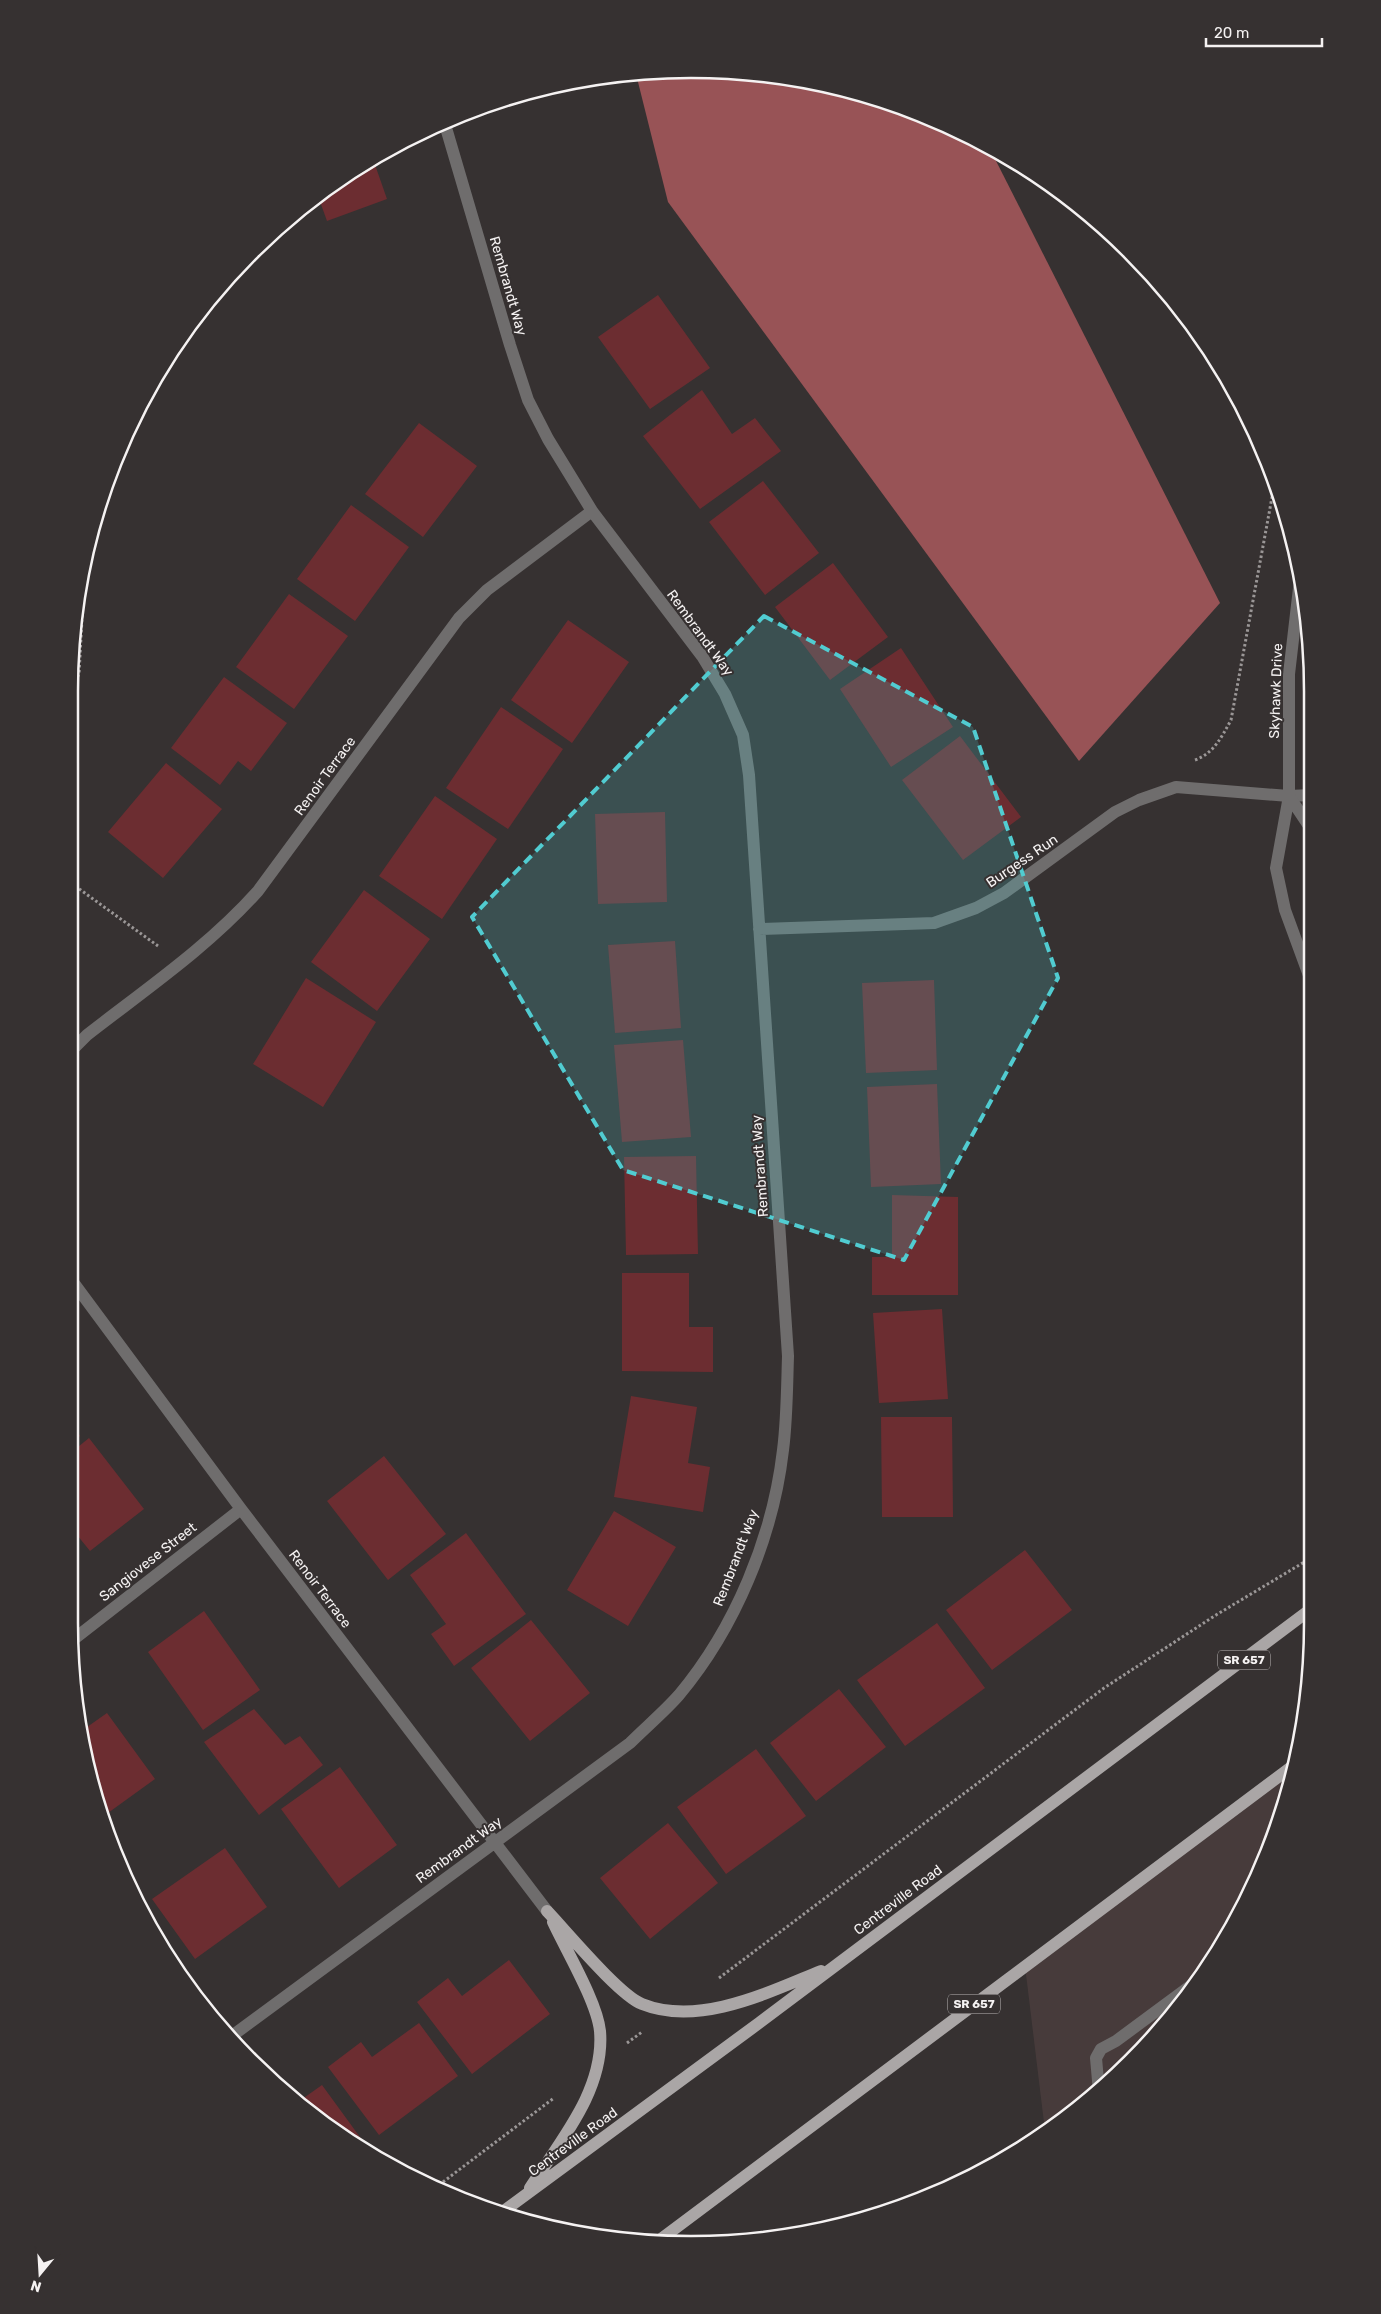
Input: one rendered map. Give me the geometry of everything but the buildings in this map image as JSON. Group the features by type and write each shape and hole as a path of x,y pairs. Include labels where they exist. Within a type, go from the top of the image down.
{"main road":[{"name":"Centreville Road","path":"507,2208 1304,1614"},
{"name":"SR 657","path":"666,2236 1285,1771"},
{"path":"548,1911 618,1986 641,2004 672,2011 714,2008 753,1998 837,1964"},
{"path":"526,2195 590,2092 599,2064 600,2030 589,1996 548,1911"}],"street":[{"name":"Rembrandt Way","path":"235,2033 630,1743 678,1695 715,1646 741,1596 776,1494 783,1451 788,1356 749,775 743,735 725,694 702,656 592,511 548,439 528,400 446,128"},
{"name":"Renoir Terrace","path":"78,1044 233,919 258,891 460,618 487,590 592,511"},
{"name":"Skyhawk Drive","path":"1297,604 1289,674 1289,796 1276,868 1285,910 1304,962"},
{"name":"Burgess Run","path":"759,929 934,923 976,908 1004,893 1116,812 1131,804 1176,787 1289,796 1304,795"},
{"path":"1289,796 1304,818"},
{"name":"Renoir Terrace","path":"78,1290 241,1509 548,1911"},
{"name":"Sangiovese Street","path":"78,1635 241,1509"},
{"path":"1098,2081 1096,2058 1101,2049 1116,2041 1179,1995"}],"path":[{"path":"1196,788 1190,762 1206,756 1219,742 1231,720 1272,497"},
{"path":"78,675 82,622"},
{"path":"78,888 180,963"},
{"path":"711,1982 726,1973 1104,1688 1186,1634 1304,1562"},
{"path":"599,2064 672,2011"},
{"path":"441,2183 557,2094"}],"highlighted area":[{"path":"764,616 973,727 1058,978 904,1260 623,1170 472,917"}],"shaded area":[{"path":"690,78 731,79 810,89 888,110 925,124 995,159 1220,603 1079,761 668,202 638,80"},
{"path":"1286,1770 1271,1821 1257,1858 1240,1895 1200,1964 1177,1997 1124,2057 1064,2110 1044,2124 1025,1966"}]}
